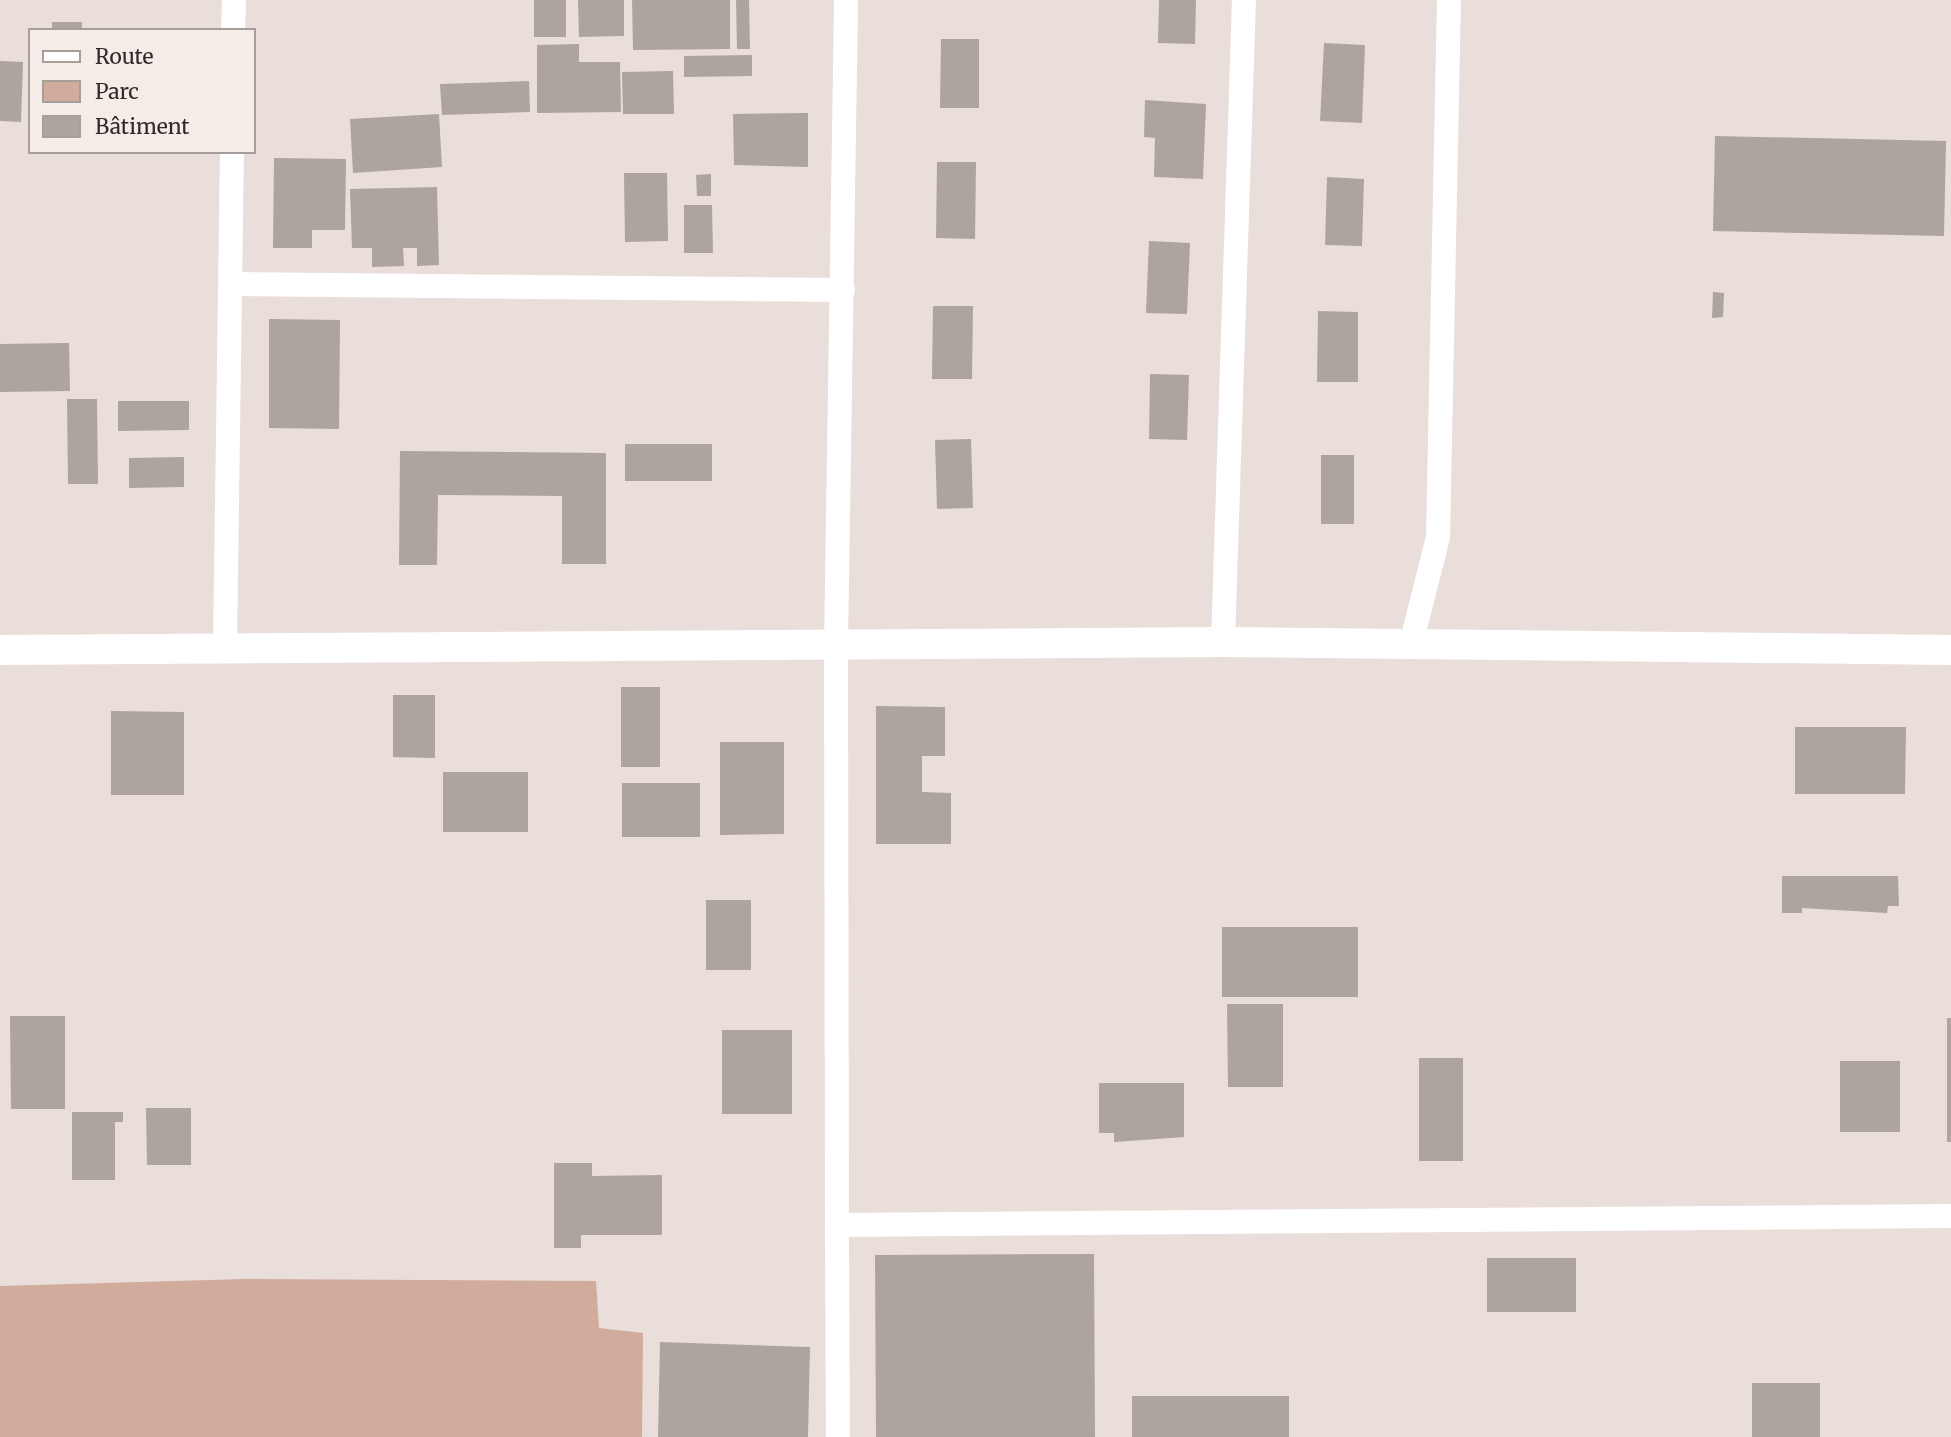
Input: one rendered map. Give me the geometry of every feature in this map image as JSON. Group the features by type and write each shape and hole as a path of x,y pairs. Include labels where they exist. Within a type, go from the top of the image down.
{"street":[{"path":"233,0 233,28"},
{"path":"838,1437 835,647 846,0"},
{"path":"1223,642 1244,0"},
{"path":"1411,644 1438,537 1450,0"},
{"path":"225,648 232,154"},
{"path":"231,284 843,290"},
{"path":"0,650 835,647 1223,642 1951,650"},
{"path":"838,1225 1951,1216"}],"green space":[{"path":"245,1279 596,1281 599,1328 643,1333 642,1437 0,1437 0,1286"}],"building":[{"path":"534,0 566,0 566,37 534,37"},
{"path":"578,0 624,0 624,36 579,37"},
{"path":"632,0 730,0 730,49 633,50"},
{"path":"736,0 749,0 750,49 737,49"},
{"path":"1159,0 1196,0 1195,44 1158,43"},
{"path":"52,22 82,22 82,28 52,28"},
{"path":"941,39 979,39 979,108 940,108"},
{"path":"1324,43 1365,45 1362,123 1320,121"},
{"path":"579,44 579,62 620,62 621,112 537,113 537,45"},
{"path":"752,55 752,76 684,77 684,56"},
{"path":"0,61 23,62 21,122 0,121"},
{"path":"673,71 674,114 623,114 622,72"},
{"path":"529,81 530,112 442,115 440,84"},
{"path":"1145,100 1206,104 1203,179 1154,177 1155,138 1144,137"},
{"path":"808,113 808,167 734,165 733,114"},
{"path":"439,114 442,167 353,173 350,119"},
{"path":"1715,136 1946,141 1944,236 1713,231"},
{"path":"274,158 346,159 345,230 312,230 312,248 273,248"},
{"path":"937,162 976,162 975,239 936,238"},
{"path":"624,173 667,173 668,241 625,242"},
{"path":"711,174 711,196 697,196 696,175"},
{"path":"1327,177 1364,179 1362,246 1325,245"},
{"path":"437,187 439,265 417,266 417,248 403,248 404,266 372,267 372,248 352,248 350,189"},
{"path":"684,205 712,205 713,253 684,253"},
{"path":"1149,241 1190,243 1187,314 1146,313"},
{"path":"1713,292 1724,293 1723,317 1712,318"},
{"path":"933,306 973,306 972,379 932,379"},
{"path":"1318,311 1358,312 1358,382 1317,382"},
{"path":"269,319 340,320 339,429 269,428"},
{"path":"69,343 70,391 0,392 0,344"},
{"path":"1150,374 1189,375 1187,440 1149,439"},
{"path":"67,399 97,399 98,484 68,484"},
{"path":"118,401 189,401 189,430 118,431"},
{"path":"971,439 973,508 937,509 935,440"},
{"path":"625,444 712,444 712,481 625,481"},
{"path":"400,451 606,453 606,564 562,564 562,496 438,495 437,565 399,565"},
{"path":"1321,455 1354,455 1354,524 1321,524"},
{"path":"184,457 184,487 129,488 129,458"},
{"path":"621,687 660,687 660,767 621,767"},
{"path":"393,695 435,695 435,758 393,757"},
{"path":"876,706 945,707 945,756 922,756 922,792 951,793 951,844 876,844"},
{"path":"111,711 184,712 184,795 111,795"},
{"path":"1795,727 1906,727 1905,794 1795,794"},
{"path":"720,742 784,742 784,834 720,835"},
{"path":"443,772 528,772 528,832 443,832"},
{"path":"622,783 700,783 700,837 622,837"},
{"path":"1782,876 1898,876 1899,906 1888,906 1887,913 1802,908 1802,913 1782,913"},
{"path":"706,900 751,900 751,970 706,970"},
{"path":"1222,927 1358,927 1358,997 1222,997"},
{"path":"1227,1004 1283,1004 1283,1087 1228,1087"},
{"path":"10,1016 65,1016 65,1109 11,1109"},
{"path":"1947,1018 1951,1018 1951,1142 1947,1142"},
{"path":"722,1030 792,1030 792,1114 722,1114"},
{"path":"1419,1058 1463,1058 1463,1161 1419,1161"},
{"path":"1840,1061 1900,1061 1900,1132 1840,1132"},
{"path":"1099,1083 1184,1083 1184,1137 1114,1142 1114,1133 1099,1133"},
{"path":"146,1108 191,1108 191,1165 147,1165"},
{"path":"72,1112 123,1112 123,1122 115,1122 115,1180 72,1180"},
{"path":"554,1163 592,1163 592,1176 662,1175 662,1235 581,1235 581,1248 554,1248"},
{"path":"1094,1254 1095,1437 876,1437 875,1255"},
{"path":"1487,1258 1576,1258 1576,1312 1487,1312"},
{"path":"660,1342 810,1347 808,1437 658,1437"},
{"path":"1752,1383 1820,1383 1820,1437 1752,1437"},
{"path":"1132,1396 1289,1396 1289,1437 1132,1437"}]}
